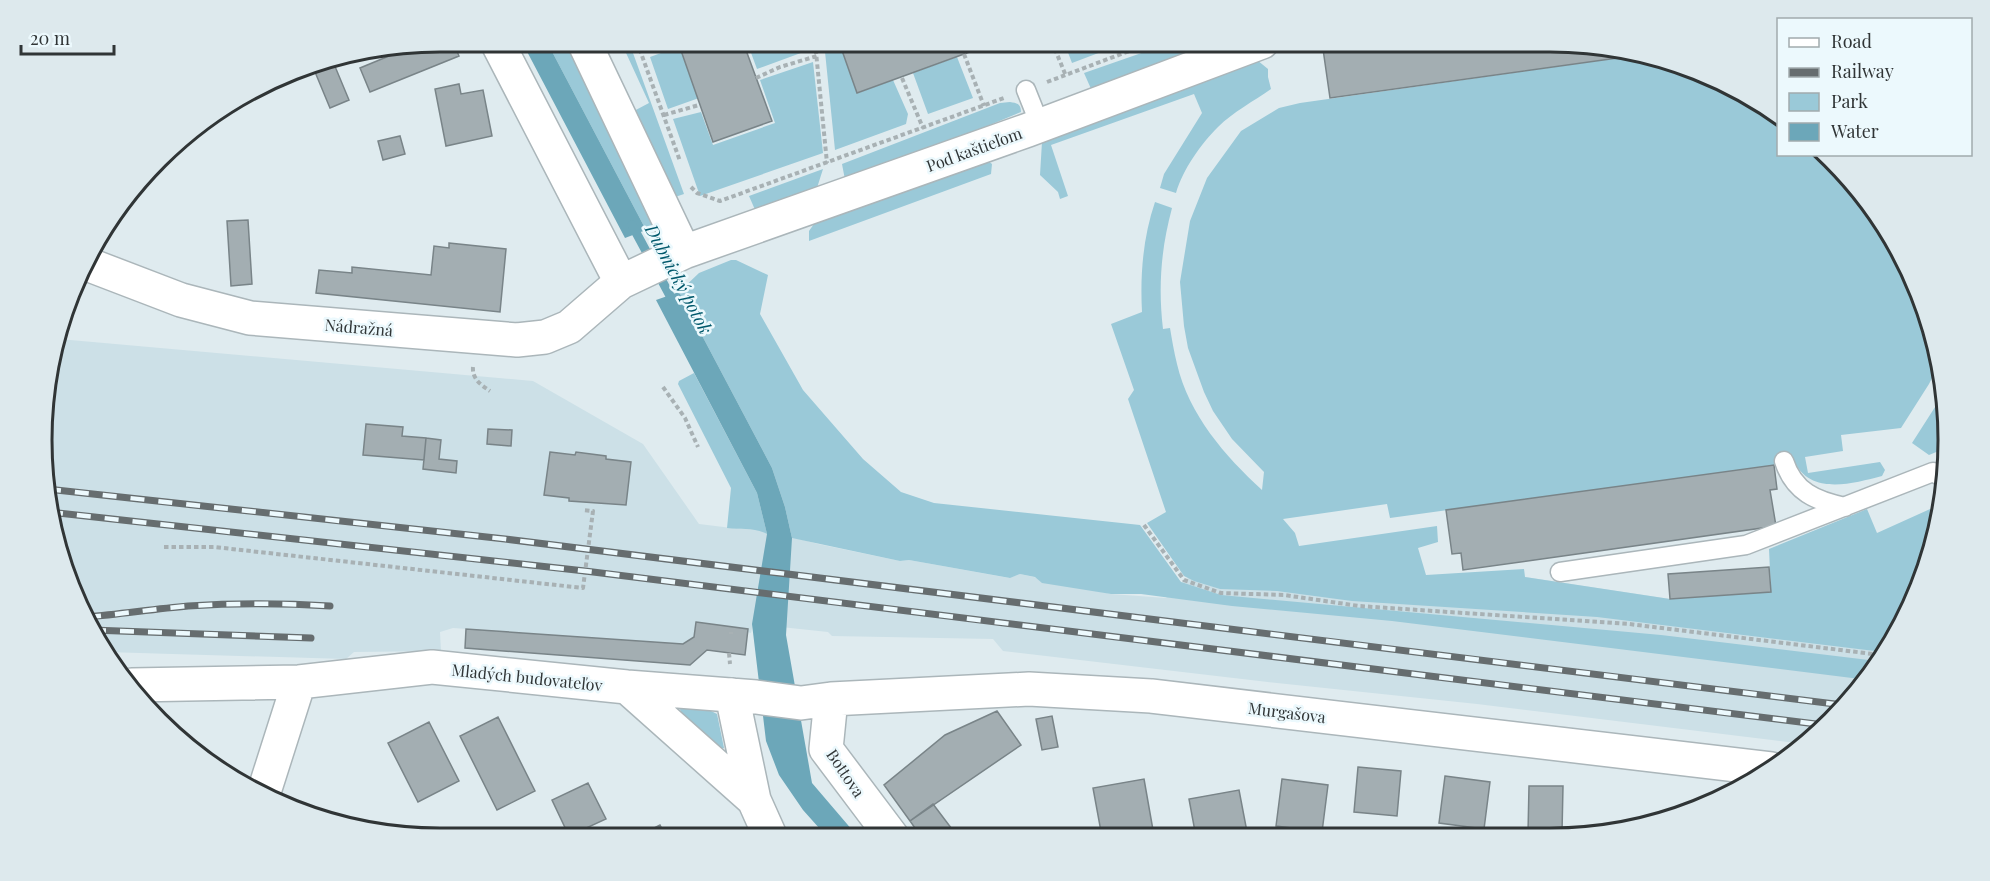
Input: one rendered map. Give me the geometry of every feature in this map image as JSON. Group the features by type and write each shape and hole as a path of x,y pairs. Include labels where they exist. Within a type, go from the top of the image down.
{"street":[{"path":"504,52 652,267"},
{"path":"587,52 652,267"},
{"name":"Pod kaštieľom","path":"652,267 1235,52"},
{"name":"Nádražná","path":"94,267 181,300 250,318 517,340 545,337 569,327 652,267"},
{"name":"Mladých budovateľov","path":"140,685 299,682 432,667 627,687 744,696"},
{"path":"266,786 299,682"},
{"path":"627,687 754,800"},
{"name":"Murgašova","path":"744,696 816,701 1029,689 1151,696 1758,767"},
{"path":"744,696 754,800 767,828"},
{"name":"Bottova","path":"816,701 826,749 885,828"}],"lane":[{"path":"1026,90 1040,125"},
{"path":"1784,461 1789,477 1808,494 1822,502 1845,507"},
{"path":"1560,572 1746,545 1936,474"}],"path":[{"path":"640,52 680,164"},
{"path":"816,52 827,163"},
{"path":"1056,52 1066,75"},
{"path":"687,183 697,193 720,201 1128,52"},
{"path":"964,54 984,106"},
{"path":"756,78 780,67 817,56"},
{"path":"902,78 923,128"},
{"path":"663,115 699,105"},
{"path":"473,361 473,372 478,383 490,391"},
{"path":"663,387 685,418 698,447"},
{"path":"164,547 214,547 583,588 593,512 583,510"},
{"path":"1144,525 1184,580 1221,593 1284,596 1359,606 1629,624 1873,654"}],"shaded area":[{"path":"66,340 533,381 643,444 699,524 740,529 757,528 767,534 900,561 909,560 1009,578 1020,574 1111,594 1166,598 1184,580 1196,574 1525,577 1670,599 1891,624 1857,677 1824,715 1792,743 1477,704 1003,651 993,639 832,636 828,632 753,624 751,633 747,632 747,629 696,622 694,637 683,644 453,628 440,632 441,651 354,652 346,659 116,652 93,612 73,565 56,491 53,466 53,415"}],"green space":[{"path":"552,52 575,52 657,224 646,230"},
{"path":"626,52 633,52 684,194 675,197 632,112 649,103"},
{"path":"664,52 682,52 699,98 668,109 650,57"},
{"path":"751,52 804,52 757,69"},
{"path":"825,52 843,52 858,93 893,80 908,114 906,124 835,150"},
{"path":"1068,52 1101,52 1072,63"},
{"path":"1144,52 1195,52 1092,91 1084,73"},
{"path":"957,57 973,98 928,114 913,73"},
{"path":"1615,58 1650,66 1698,82 1744,104 1777,127 1777,156 1813,156 1857,204 1886,247 1908,292 1924,340 1932,378 1901,428 1841,435 1843,451 1805,457 1808,473 1880,462 1885,470 1882,476 1844,484 1820,483 1800,471 1793,459 1774,465 1390,518 1387,504 1283,519 1295,533 1299,546 1437,526 1438,542 1418,548 1426,575 1524,569 1525,577 1670,599 1771,592 1769,549 1867,509 1877,533 1931,509 1924,541 1908,589 1875,651 1597,617 1352,601 1277,591 1220,589 1184,576 1147,523 1166,512 1128,399 1134,390 1111,324 1142,312 1143,256 1155,202 1172,208 1165,238 1162,268 1163,329 1170,328 1183,383 1199,417 1222,449 1262,490 1264,472 1232,439 1213,411 1204,392 1188,348 1180,282 1190,221 1207,178 1241,131 1279,108 1300,103"},
{"path":"1257,60 1268,69 1271,89 1230,116 1218,127 1188,166 1176,193 1160,188 1164,174 1202,113 1194,94 1051,145 1068,196 1060,199 1058,192 1040,175 1042,142"},
{"path":"813,62 823,153 700,196 673,119 701,112 713,145 775,123 760,80"},
{"path":"1000,103 1018,104 1021,112 846,185 842,164"},
{"path":"984,158 992,164 991,174 809,241 809,231 816,221"},
{"path":"823,169 816,191 756,212 749,196"},
{"path":"736,260 768,275 760,314 803,390 863,459 901,492 934,503 1140,525 1181,582 1221,595 1661,635 1869,660 1856,678 1392,621 1232,606 1141,594 1111,594 1042,583 1035,577 1020,574 1010,578 909,560 900,561 792,538 772,468 679,292 699,273"},
{"path":"694,373 757,493 767,534 727,528 731,488 678,384 679,381"},
{"path":"1936,406 1938,451 1929,455 1912,443"},
{"path":"705,708 717,714 724,748 715,750 683,720 680,709"}],"water":[{"path":"527,52 552,52 646,230 625,238"},
{"path":"679,292 772,468 792,538 786,635 812,783 850,828 819,828 803,810 779,775 766,741 752,624 767,534 757,493 656,300"}],"building":[{"path":"457,52 459,56 370,92 360,68 390,56"},
{"path":"682,52 747,52 772,121 713,142"},
{"path":"843,52 970,52 857,93"},
{"path":"1323,52 1550,52 1615,58 1330,98"},
{"path":"335,67 349,100 330,108 315,73"},
{"path":"459,84 461,94 483,90 492,136 446,146 435,89"},
{"path":"400,136 405,154 383,160 378,141"},
{"path":"248,220 252,284 231,286 227,221"},
{"path":"449,243 506,249 500,312 316,293 319,270 352,273 352,267 431,275 434,246 449,248"},
{"path":"366,424 403,427 402,436 426,438 424,460 363,455"},
{"path":"488,429 512,430 511,446 487,444"},
{"path":"426,438 441,440 439,459 457,461 456,473 423,469"},
{"path":"550,452 575,455 576,452 631,462 626,505 569,501 569,498 544,495"},
{"path":"1774,465 1777,489 1770,490 1776,526 1463,570 1461,553 1452,554 1446,510"},
{"path":"1769,567 1771,592 1670,599 1668,574"},
{"path":"696,622 748,629 745,655 707,650 690,665 465,648 466,629 683,644 694,637"},
{"path":"997,711 1021,745 910,821 884,785 945,735"},
{"path":"1052,716 1058,747 1042,750 1036,719"},
{"path":"498,717 535,791 497,810 460,736"},
{"path":"429,722 459,781 418,802 388,743"},
{"path":"1358,767 1401,771 1397,816 1354,812"},
{"path":"1445,776 1490,782 1484,828 1439,823"},
{"path":"1144,779 1153,828 1100,828 1093,788"},
{"path":"1282,779 1328,785 1323,828 1276,826"},
{"path":"588,783 606,819 586,828 565,828 552,800"},
{"path":"1529,786 1563,786 1562,828 1528,828"},
{"path":"1239,790 1246,828 1194,828 1189,799"},
{"path":"933,804 951,828 915,828 910,821"}],"waterway":[{"name":"Dubnický potok","path":"632,225 675,305"}],"railway":[{"path":"56,490 505,539 1834,704"},
{"path":"60,513 585,571 1814,724"},
{"path":"95,616 206,605 330,606"},
{"path":"102,630 311,638"}]}
